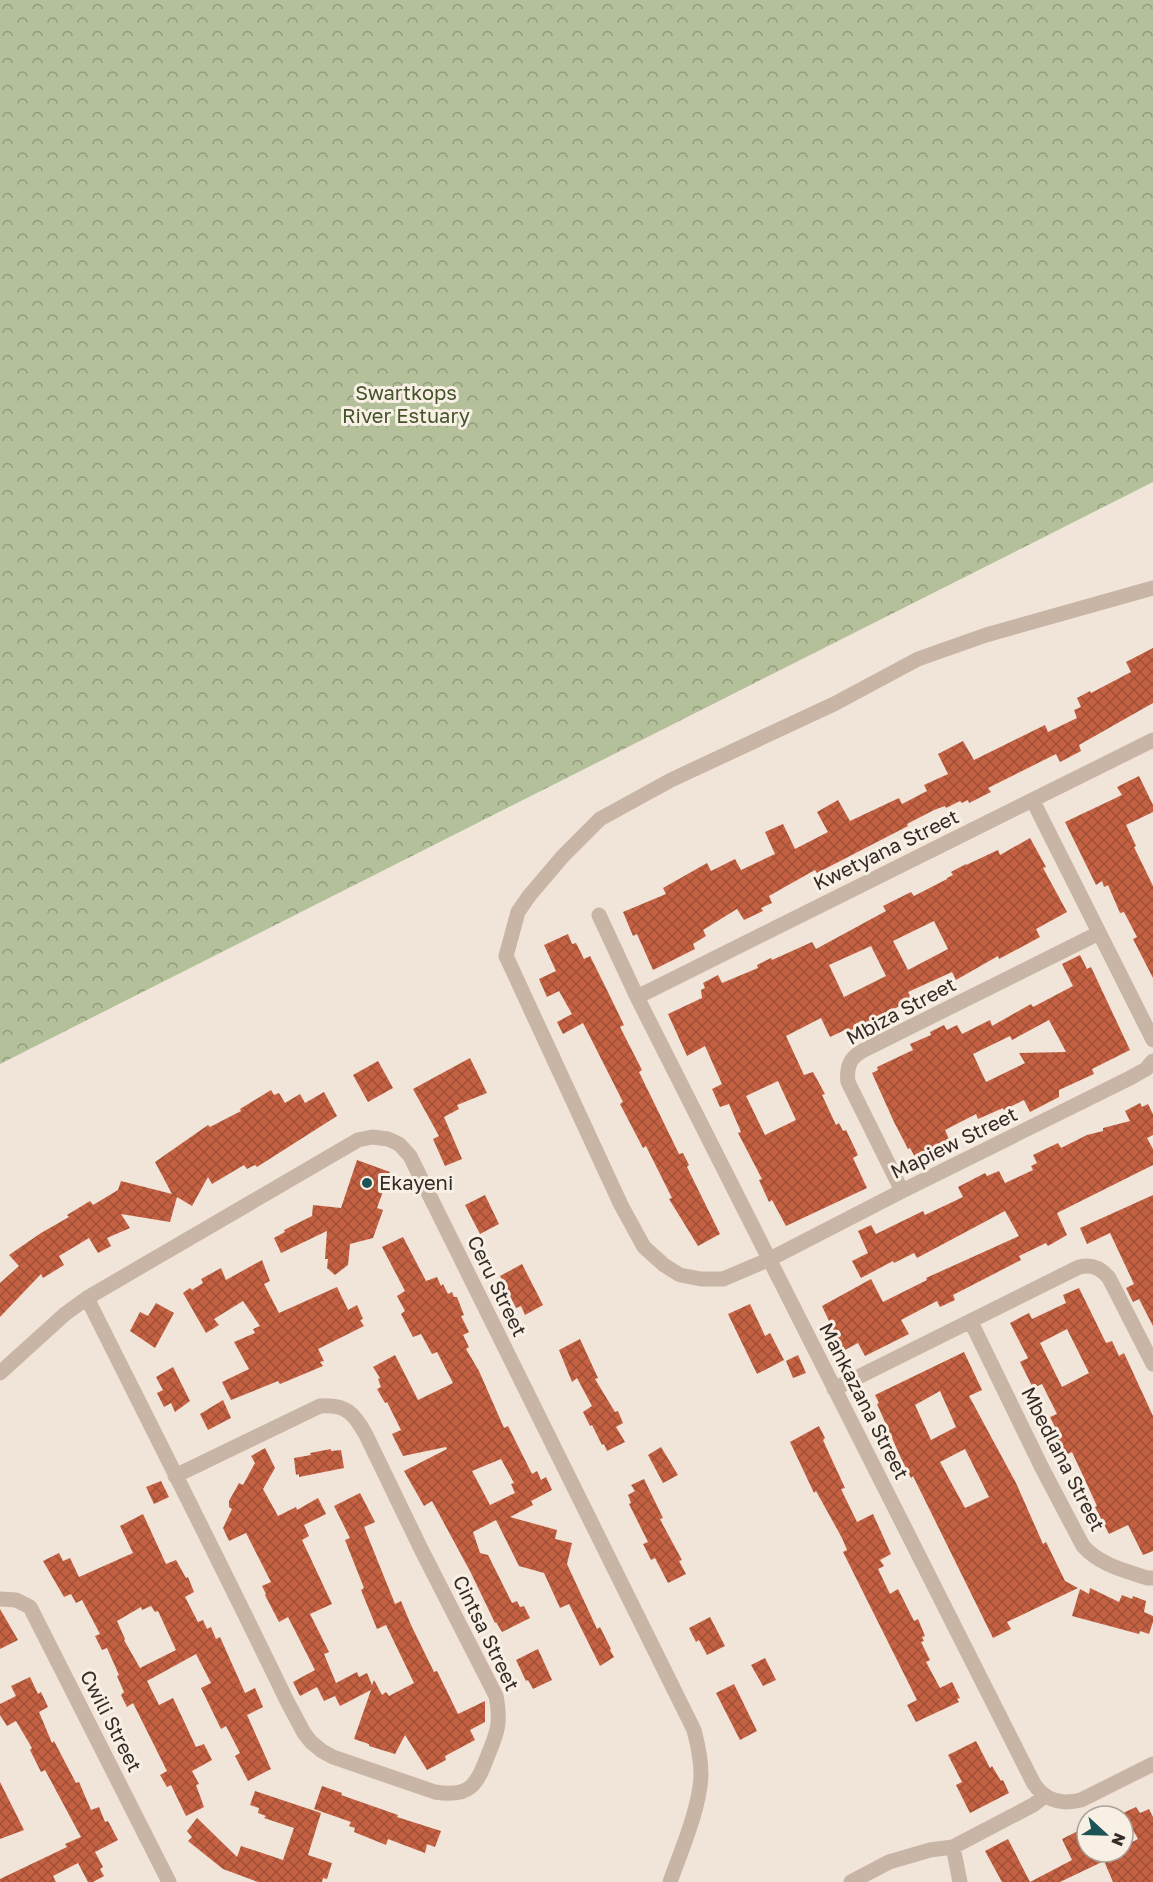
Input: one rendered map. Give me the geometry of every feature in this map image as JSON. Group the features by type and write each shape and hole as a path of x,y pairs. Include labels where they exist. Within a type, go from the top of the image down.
{"street":[{"name":"Mapiew Street","path":"1153,588 986,635 918,659 834,704 671,780 600,819 541,880 518,912 506,956 621,1205 644,1247 664,1265 680,1275 701,1279 723,1279 770,1259 1123,1082 1146,1070 1153,1061"},
{"name":"Kwetyana Street","path":"637,997 1153,740"},
{"path":"1033,801 1153,1040"},
{"name":"Mankazana Street","path":"599,915 637,997 1029,1775 1040,1793 1045,1796"},
{"name":"Mbiza Street","path":"902,1191 848,1082 847,1069 855,1054 1099,933"},
{"name":"Ceru Street","path":"0,1373 65,1314 87,1298 358,1140 380,1137 399,1144 410,1156 694,1730 700,1750 699,1796 670,1882"},
{"path":"834,1389 1079,1267 1094,1266 1102,1270 1109,1278 1153,1364"},
{"name":"Cintsa Street","path":"87,1298 175,1476 287,1701 311,1742 333,1757 435,1792 451,1795 473,1785 480,1776 498,1729 496,1696 366,1435 349,1412 332,1405 320,1406 175,1476"},
{"name":"Mbedlana Street","path":"971,1322 1083,1546 1107,1564 1153,1578"},
{"name":"Cwili Street","path":"0,1599 16,1600 30,1608 169,1882"},
{"path":"851,1882 889,1862 930,1850 952,1847 1034,1805 1045,1796 1063,1803 1081,1800 1153,1764"},
{"path":"952,1847 960,1882"}],"green space":[{"name":"Swartkops River Estuary","path":"0,0 1153,0 1153,482 0,1064"}],"building":[{"path":"1153,648 1153,703 1079,745 1081,751 1060,762 1056,754 988,788 991,792 969,803 968,800 962,803 960,801 946,808 945,806 934,810 907,824 908,826 817,873 815,870 769,896 772,903 761,908 763,911 744,920 737,909 703,930 706,936 693,944 695,949 653,970 637,934 633,936 623,912 666,894 663,888 707,863 711,871 735,859 741,870 775,854 765,832 783,824 795,849 828,832 817,812 838,800 850,821 899,798 902,804 927,791 924,785 948,774 938,754 963,741 974,760 1045,725 1048,732 1077,718 1074,710 1081,707 1077,698 1131,672 1126,662"},
{"path":"1139,776 1153,805 1153,812 1126,825 1153,886 1153,978 1133,939 1137,937 1124,912 1120,913 1108,885 1104,887 1102,881 1096,885 1065,822 1122,795 1117,787"},
{"path":"1030,838 1046,867 1043,868 1067,912 1036,929 1040,937 999,959 998,956 956,980 952,972 908,992 912,1000 847,1032 845,1030 830,1037 821,1018 786,1036 804,1075 813,1072 825,1094 822,1095 836,1125 839,1123 843,1131 846,1130 858,1155 853,1158 867,1188 786,1226 772,1200 769,1202 759,1180 762,1179 738,1133 741,1132 729,1104 720,1107 712,1089 722,1084 705,1046 687,1056 668,1014 702,998 701,990 705,988 703,983 718,975 722,983 758,968 757,965 771,958 772,960 812,942 816,949 886,911 883,906 911,892 914,896 947,879 953,875 951,872 998,850 1000,855","holes":["934,921 948,949 908,970 893,941","871,946 886,976 844,997 829,965","778,1081 796,1120 765,1135 746,1096"]},
{"path":"568,934 572,944 576,943 584,959 590,956 624,1025 620,1027 642,1070 639,1072 679,1154 683,1153 689,1165 687,1167 720,1234 698,1246 669,1199 672,1198 646,1146 643,1148 620,1104 623,1102 583,1023 563,1034 557,1022 572,1014 559,991 547,997 539,979 556,971 544,945"},
{"path":"1080,955 1087,969 1091,967 1130,1050 1092,1069 1094,1074 1059,1090 1059,1097 1030,1112 1024,1100 978,1119 976,1114 945,1130 953,1148 920,1166 894,1122 872,1073 878,1070 877,1067 913,1050 910,1044 931,1035 930,1032 944,1025 947,1030 957,1025 962,1034 990,1020 992,1026 1031,1004 1033,1007 1073,986 1062,964","holes":["1049,1020 1066,1052 1019,1053 1025,1063 986,1082 973,1054 1010,1036 1012,1040"]},
{"path":"470,1058 487,1093 457,1105 459,1109 444,1117 462,1159 445,1166 433,1139 439,1136 413,1089"},
{"path":"378,1061 393,1088 368,1102 353,1075"},
{"path":"271,1090 274,1095 279,1093 285,1103 300,1094 305,1103 324,1092 337,1116 257,1167 255,1165 247,1169 244,1165 212,1184 208,1177 192,1206 177,1197 170,1222 121,1214 130,1228 107,1238 111,1246 98,1253 89,1238 59,1256 64,1265 43,1278 41,1274 0,1317 0,1283 19,1266 9,1255 90,1201 93,1205 118,1190 121,1181 172,1194 155,1162 208,1125 210,1127 241,1111 240,1109"},
{"path":"1140,1103 1142,1107 1148,1104 1153,1114 1153,1135 1147,1138 1153,1149 1153,1165 1057,1213 1067,1235 1048,1246 1046,1243 1019,1256 1021,1260 953,1295 955,1300 940,1307 937,1301 901,1320 909,1334 865,1356 858,1343 843,1351 822,1306 871,1279 883,1302 927,1280 926,1278 1019,1236 1005,1211 917,1258 914,1253 861,1278 852,1261 868,1253 858,1231 871,1225 876,1234 923,1211 925,1215 963,1197 958,1187 985,1173 987,1176 999,1171 1005,1183 1033,1170 1031,1166 1037,1163 1033,1155 1058,1143 1061,1148 1087,1135 1103,1131 1103,1128 1130,1121 1125,1111"},
{"path":"357,1160 390,1172 377,1208 383,1210 373,1238 350,1244 348,1265 335,1275 327,1268 328,1259 325,1259 327,1231 281,1253 274,1238 285,1232 284,1230 312,1216 313,1205 341,1208"},
{"path":"485,1195 499,1224 480,1234 465,1205"},
{"path":"1153,1195 1153,1326 1139,1299 1133,1302 1126,1288 1134,1284 1110,1233 1087,1244 1080,1228"},
{"path":"403,1237 426,1281 437,1277 448,1294 452,1292 454,1297 457,1297 464,1315 461,1316 469,1332 463,1335 469,1347 466,1349 479,1371 504,1428 508,1426 532,1474 537,1471 541,1480 546,1477 552,1490 531,1501 533,1505 510,1517 557,1530 555,1539 572,1543 567,1564 597,1629 600,1627 614,1657 600,1666 569,1604 560,1608 544,1573 519,1566 496,1520 473,1532 480,1553 488,1555 512,1603 517,1601 520,1607 524,1606 530,1618 502,1632 495,1623 432,1501 424,1506 404,1471 447,1449 446,1447 403,1456 392,1434 401,1430 387,1402 385,1403 377,1389 381,1387 378,1379 380,1378 373,1367 395,1355 418,1400 453,1383 437,1352 432,1354 421,1334 413,1337 401,1314 405,1311 397,1296 405,1291 382,1247","holes":["501,1459 514,1483 511,1484 515,1493 490,1505 472,1471"]},
{"path":"262,1260 270,1281 264,1284 279,1313 337,1287 348,1310 357,1305 363,1319 360,1320 364,1326 318,1349 324,1361 320,1362 323,1366 280,1384 278,1381 231,1400 222,1382 249,1369 234,1342 255,1333 253,1329 260,1326 243,1301 214,1319 219,1325 206,1333 183,1293 190,1288 192,1290 203,1283 201,1279 221,1268 226,1280"},
{"path":"522,1264 543,1305 525,1315 521,1306 516,1308 500,1276"},
{"path":"1079,1288 1106,1343 1112,1341 1119,1356 1124,1353 1153,1416 1153,1551 1143,1555 1128,1525 1109,1534 1072,1452 1061,1457 1049,1430 1055,1427 1050,1417 1057,1414 1042,1384 1033,1388 1020,1362 1028,1358 1010,1323 1029,1313 1032,1319 1066,1303 1063,1295","holes":["1067,1329 1089,1373 1062,1387 1040,1343"]},
{"path":"156,1303 174,1313 155,1348 130,1331 140,1312 148,1316"},
{"path":"750,1304 765,1336 770,1333 784,1360 757,1374 728,1314"},
{"path":"580,1339 598,1378 595,1379 615,1412 618,1411 623,1423 616,1427 625,1442 607,1451 583,1412 592,1406 577,1378 572,1382 559,1350"},
{"path":"964,1352 982,1390 969,1396 1016,1483 1043,1544 1046,1542 1065,1581 1078,1588 1007,1622 1011,1629 993,1638 913,1476 911,1478 900,1456 875,1395","holes":["940,1391 956,1427 931,1440 915,1405","965,1449 989,1497 965,1508 940,1462"]},
{"path":"798,1355 806,1373 793,1378 786,1361"},
{"path":"173,1367 190,1401 175,1412 171,1403 164,1407 157,1393 163,1390 156,1377"},
{"path":"223,1400 231,1418 208,1430 200,1414"},
{"path":"819,1426 845,1488 841,1489 857,1522 873,1514 891,1554 880,1560 884,1566 878,1569 890,1594 898,1589 914,1621 918,1619 925,1636 922,1637 924,1641 921,1642 930,1660 926,1662 940,1688 952,1682 960,1698 957,1699 959,1702 916,1722 907,1705 917,1700 843,1552 847,1550 842,1538 816,1491 814,1493 790,1442"},
{"path":"661,1447 678,1475 663,1483 648,1455"},
{"path":"265,1448 275,1468 263,1489 278,1516 296,1507 297,1510 318,1498 326,1514 304,1525 309,1536 302,1540 332,1604 310,1614 329,1652 324,1654 336,1683 357,1672 359,1677 367,1673 372,1685 374,1680 382,1695 386,1692 389,1696 414,1683 386,1625 377,1629 361,1590 364,1588 345,1540 350,1538 334,1506 360,1493 375,1522 364,1527 395,1604 401,1601 434,1672 437,1671 458,1714 485,1701 485,1722 470,1730 475,1740 445,1756 446,1760 427,1770 405,1735 395,1754 354,1739 371,1690 340,1706 335,1696 324,1701 317,1687 300,1696 293,1682 315,1670 288,1617 279,1622 265,1595 262,1586 271,1582 246,1533 229,1541 223,1528 232,1509 229,1507 229,1501 239,1483 243,1485 255,1463 251,1456"},
{"path":"331,1449 331,1451 341,1450 344,1468 299,1477 299,1474 296,1475 294,1458"},
{"path":"644,1479 663,1518 660,1519 682,1560 679,1561 686,1574 668,1583 655,1558 651,1560 643,1544 648,1542 629,1504 631,1503 628,1495 635,1491 631,1485"},
{"path":"161,1481 169,1497 154,1504 146,1487"},
{"path":"143,1514 166,1564 176,1560 186,1578 188,1577 194,1592 185,1597 198,1622 203,1620 207,1629 211,1627 216,1639 220,1637 245,1693 255,1688 263,1707 247,1715 271,1769 248,1781 235,1756 240,1753 226,1726 221,1729 201,1688 211,1683 196,1654 147,1681 159,1705 173,1698 196,1747 204,1744 212,1760 192,1771 199,1784 196,1785 204,1807 186,1816 171,1785 167,1787 160,1775 167,1771 133,1703 127,1707 121,1695 124,1692 117,1676 119,1675 107,1648 102,1650 95,1636 100,1634 82,1600 76,1603 71,1594 64,1597 43,1561 59,1553 63,1561 70,1558 79,1577 133,1553 120,1526","holes":["151,1606 155,1612 158,1611 176,1650 140,1668 124,1640 117,1621 141,1607 142,1610"]},
{"path":"1090,1588 1119,1602 1122,1595 1146,1601 1144,1612 1153,1616 1149,1634 1140,1631 1139,1634 1072,1616 1080,1589 1089,1594"},
{"path":"0,1609 18,1640 0,1649"},
{"path":"710,1617 725,1646 707,1655 699,1640 696,1642 689,1628"},
{"path":"538,1649 552,1680 533,1689 528,1680 526,1681 516,1660"},
{"path":"765,1658 776,1680 763,1686 751,1665"},
{"path":"30,1677 38,1694 41,1692 48,1707 39,1712 52,1743 54,1741 76,1783 79,1782 91,1810 99,1807 105,1822 108,1821 118,1840 95,1852 103,1867 100,1869 104,1876 93,1882 88,1882 78,1863 53,1876 56,1882 0,1882 0,1879 67,1847 65,1844 81,1837 45,1770 41,1772 30,1750 32,1748 16,1721 7,1726 0,1715 0,1704 16,1696 11,1686"},
{"path":"734,1684 757,1731 740,1740 716,1693"},
{"path":"976,1741 990,1768 992,1766 1001,1781 1003,1780 1009,1793 970,1813 956,1785 962,1782 948,1755"},
{"path":"0,1782 24,1830 0,1839"},
{"path":"322,1786 398,1815 397,1817 441,1831 435,1847 427,1844 425,1853 388,1839 386,1845 354,1832 355,1828 349,1826 351,1822 314,1809"},
{"path":"255,1791 321,1813 308,1855 332,1863 327,1879 323,1878 322,1882 258,1882 223,1869 188,1841 192,1837 187,1831 197,1818 237,1857 241,1846 283,1860 294,1828 264,1818 266,1816 258,1813 259,1808 250,1805"},
{"path":"1135,1807 1140,1813 1149,1809 1153,1817 1153,1882 1113,1882 1105,1864 1135,1864 1135,1841 1138,1839 1135,1834"},
{"path":"1075,1832 1075,1864 1098,1864 1060,1882 1030,1882 1072,1860 1062,1839"},
{"path":"1008,1839 1030,1882 1002,1882 985,1851"}],"place":[{"name":"Ekayeni","path":"367,1183"}]}
